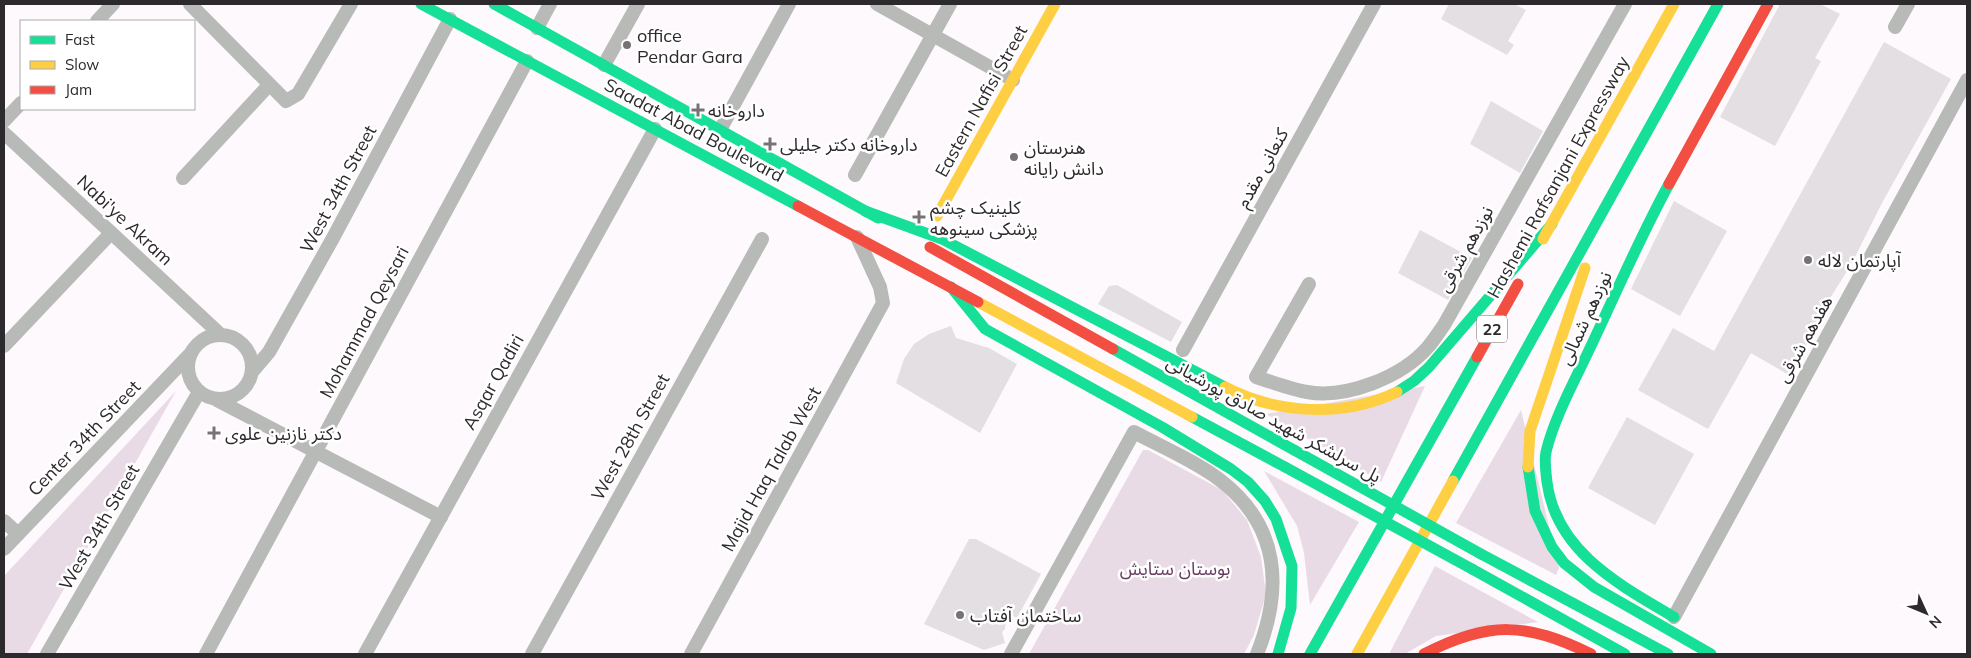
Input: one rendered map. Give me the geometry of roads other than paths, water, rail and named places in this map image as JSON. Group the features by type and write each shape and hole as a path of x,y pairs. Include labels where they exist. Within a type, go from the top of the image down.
{"main road":[{"name":"Saadat Abad Boulevard","path":"421,4 951,288"},
{"name":"Saadat Abad Boulevard","path":"494,4 865,210"},
{"name":"Eastern Nafisi Street","path":"938,216 1056,4"},
{"name":"Hashemi Rafsanjani Expressway","path":"1310,654 1674,4"},
{"name":"22","path":"1357,654 1718,4"},
{"name":"نوزدهم شمالی","path":"1674,617 1612,580 1586,558 1570,539 1558,518 1549,495 1546,453 1564,404 1649,221 1768,4"},
{"path":"1606,207 1533,419 1526,467 1534,511 1553,547 1579,577 1711,654"},
{"path":"865,210 942,239 1243,396 1264,404 1308,410 1353,407 1378,400 1404,389 1426,371 1552,224"},
{"name":"پل سرلشکر شهید صادق پورشیانی","path":"865,210 1481,554 1668,654"},
{"path":"951,288 986,329 1162,427 1231,469 1248,482 1265,501 1276,519 1292,566 1291,608 1278,654"},
{"name":"پل سرلشکر شهید صادق پورشیانی","path":"951,288 1285,467 1625,654"},
{"path":"1424,654 1448,641 1469,633 1506,628 1544,632 1592,654"}],"street":[{"path":"98,20 113,4"},
{"path":"190,4 286,101 298,94 351,4"},
{"path":"537,28 550,4"},
{"path":"604,65 638,4"},
{"path":"720,130 789,4"},
{"path":"877,4 1013,80"},
{"path":"855,175 950,4"},
{"name":"کنعانی مقدم","path":"1184,350 1374,4"},
{"name":"نوزدهم شرقی","path":"1309,284 1256,377 1306,392 1332,394 1360,388 1386,376 1408,364 1428,348 1444,325 1625,4"},
{"path":"1894,27 1908,4"},
{"name":"West 34th Street","path":"252,372 269,352 333,238 450,19"},
{"name":"Mohammad Qeysari","path":"206,654 527,61"},
{"name":"هفدهم شرقی","path":"1674,617 1967,80"},
{"path":"183,178 269,85"},
{"path":"4,122 20,104"},
{"name":"Asqar Qadiri","path":"365,654 655,129"},
{"name":"Nabi'ye Akram","path":"4,133 221,335"},
{"path":"4,346 112,233"},
{"name":"Majid Haq Talab West","path":"691,654 883,303 880,287 857,237"},
{"name":"West 28th Street","path":"532,654 762,238"},
{"path":"217,400 236,395 249,381 252,372 252,362 243,345 235,339 221,335 206,338 197,344 187,363 188,374 199,392 440,518"},
{"name":"Center 34th Street","path":"4,549 191,353"},
{"name":"West 34th Street","path":"48,654 199,392"},
{"path":"1011,654 1134,432 1219,479 1236,493 1256,520 1269,548 1274,574 1273,600 1267,630 1257,654"},
{"path":"4,521 18,534"}],"place":[{"name":"office Pendar Gara","path":"627,45"},
{"name":"داروخانه","path":"698,110"},
{"name":"داروخانه دکتر جلیلی","path":"770,144"},
{"name":"هنرستان دانش رایانه","path":"1014,157"},
{"name":"کلینیک چشم پزشکی سینوهه","path":"919,217"},
{"name":"آپارتمان لاله","path":"1808,260"},
{"name":"دکتر نازنین علوی","path":"214,433"},
{"name":"ساختمان آفتاب","path":"960,615"}],"park label":[{"name":"بوستان ستایش","path":"1175,568"}]}
